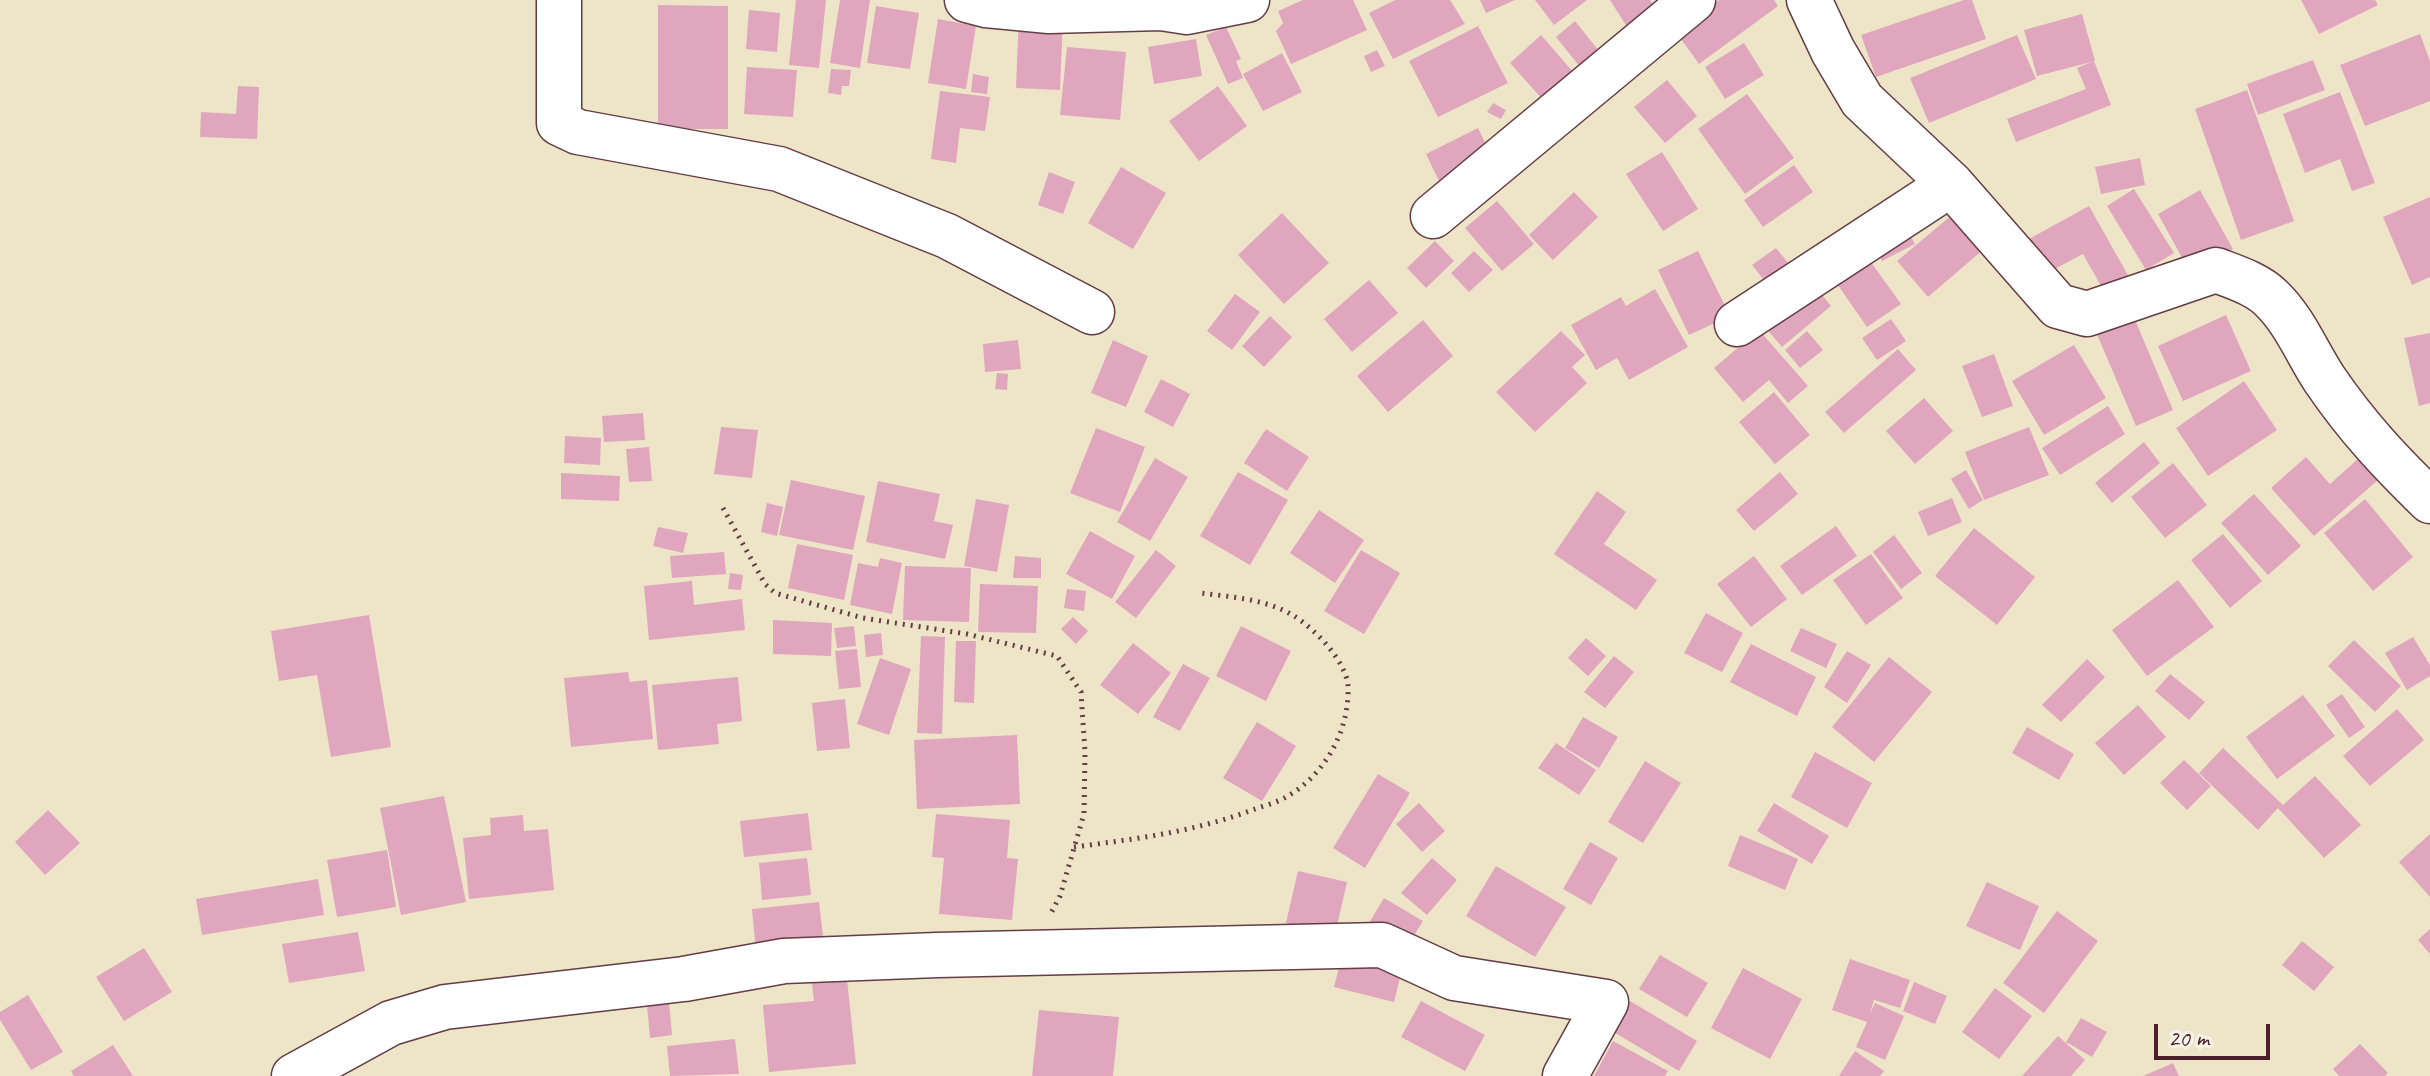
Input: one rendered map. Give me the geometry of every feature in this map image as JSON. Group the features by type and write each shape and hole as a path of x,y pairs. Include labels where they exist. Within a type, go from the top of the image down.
{"street":[{"path":"559,0 559,123 578,132 779,169 947,236 1092,312"},
{"path":"967,0 986,5 1049,11 1160,4 1187,12 1247,0"},
{"path":"1433,216 1693,0"},
{"path":"1809,0 1833,51 1862,100 1951,184 2058,306 2087,314 2216,270 2269,296 2289,319 2324,379 2379,452 2430,501"},
{"path":"1737,324 1951,184"},
{"path":"294,1076 391,1023 445,1007 684,979 784,961 1382,945 1454,978 1606,1002 1565,1076"}],"path":[{"path":"723,508 765,584 775,593 863,618 967,634 1057,656 1081,692 1085,752 1084,814 1060,896 1032,954"},
{"path":"1074,847 1158,836 1219,823 1286,798 1322,769 1343,726 1348,685 1333,651 1294,615 1249,599 1201,593"}],"building":[{"path":"796,0 826,0 819,68 789,65"},
{"path":"840,0 870,0 860,68 830,63"},
{"path":"1303,0 1353,0 1367,30 1291,64 1276,31 1283,23 1278,11"},
{"path":"1395,0 1450,0 1465,24 1393,59 1369,13"},
{"path":"1480,0 1515,0 1486,13"},
{"path":"1535,0 1587,0 1554,25"},
{"path":"1610,0 1650,0 1658,12 1629,30"},
{"path":"1719,0 1774,0 1778,6 1699,64 1676,32"},
{"path":"1964,0 1972,0 1986,39 1876,77 1861,35"},
{"path":"2301,0 2375,0 2378,5 2319,34"},
{"path":"658,5 728,6 728,129 658,129"},
{"path":"876,6 919,13 910,69 867,63"},
{"path":"749,10 780,13 777,52 746,49"},
{"path":"2082,14 2095,61 2037,76 2024,30"},
{"path":"1019,15 1063,17 1060,90 1016,88"},
{"path":"938,19 976,26 966,89 928,83"},
{"path":"1575,21 1603,56 1584,72 1556,37"},
{"path":"1478,26 1508,83 1438,117 1409,61"},
{"path":"1226,27 1241,59 1236,61 1243,78 1228,84 1206,35"},
{"path":"2420,34 2430,61 2430,101 2365,126 2340,65"},
{"path":"1541,35 1574,73 1543,100 1510,63"},
{"path":"2017,35 2036,79 1929,123 1910,78"},
{"path":"1196,39 1202,76 1154,84 1148,47"},
{"path":"1744,43 1764,75 1725,99 1705,67"},
{"path":"1067,47 1126,52 1120,120 1060,115"},
{"path":"1377,50 1385,66 1371,72 1364,56"},
{"path":"1282,53 1302,92 1263,111 1243,74"},
{"path":"2313,60 2325,90 2258,115 2247,84"},
{"path":"2094,61 2111,105 2016,142 2007,119 2086,89 2077,68"},
{"path":"747,67 797,70 793,117 744,114"},
{"path":"831,69 851,70 849,86 842,86 841,95 828,93"},
{"path":"973,74 989,77 987,94 971,92"},
{"path":"1667,80 1697,116 1665,143 1634,107"},
{"path":"238,86 259,87 257,139 200,137 201,112 236,114"},
{"path":"1218,86 1247,126 1199,161 1169,121"},
{"path":"2247,90 2294,221 2241,240 2195,109"},
{"path":"940,91 990,97 985,131 960,128 956,163 931,159"},
{"path":"2340,92 2375,183 2352,191 2340,159 2305,173 2283,114"},
{"path":"1747,94 1794,158 1745,194 1698,129"},
{"path":"1493,103 1506,110 1501,119 1487,112"},
{"path":"1478,128 1491,155 1439,181 1426,154"},
{"path":"1662,152 1698,209 1663,231 1626,174"},
{"path":"2140,158 2145,185 2101,194 2095,167"},
{"path":"1794,165 1813,192 1763,227 1744,200"},
{"path":"1121,167 1166,193 1133,249 1088,223"},
{"path":"1049,172 1075,182 1063,214 1038,205"},
{"path":"2134,189 2174,253 2146,270 2107,206"},
{"path":"2200,190 2233,249 2190,272 2158,214"},
{"path":"1574,192 1598,217 1553,260 1529,235"},
{"path":"2430,197 2430,277 2412,285 2383,217"},
{"path":"1497,201 1534,244 1502,271 1465,228"},
{"path":"2089,206 2134,286 2109,300 2083,254 2047,273 2029,239"},
{"path":"1282,213 1329,263 1284,304 1238,255"},
{"path":"1953,214 1984,249 1928,297 1897,261"},
{"path":"1903,224 1915,244 1882,261 1871,241"},
{"path":"1435,241 1454,261 1426,288 1407,268"},
{"path":"1776,248 1790,265 1767,284 1752,265"},
{"path":"1474,251 1493,270 1469,292 1451,273"},
{"path":"1698,251 1730,316 1689,335 1658,270"},
{"path":"1868,258 1901,304 1867,327 1835,281"},
{"path":"1369,280 1398,313 1352,352 1324,319"},
{"path":"1814,285 1831,306 1782,347 1764,326"},
{"path":"1655,289 1688,347 1629,380 1617,358 1596,370 1571,325 1621,297 1626,306"},
{"path":"1235,294 1260,312 1232,350 1207,331"},
{"path":"2133,315 2173,410 2136,426 2096,332"},
{"path":"2226,315 2251,371 2183,401 2158,346"},
{"path":"1270,316 1292,337 1264,367 1242,346"},
{"path":"1891,319 1906,341 1877,360 1862,338"},
{"path":"1423,320 1453,356 1388,412 1357,376"},
{"path":"1759,330 1808,386 1788,403 1769,380 1743,402 1714,368"},
{"path":"1561,331 1585,355 1572,367 1587,383 1535,432 1496,392"},
{"path":"1807,331 1823,350 1800,368 1785,350"},
{"path":"2430,333 2430,403 2419,406 2404,338"},
{"path":"1018,340 1021,369 985,372 983,344"},
{"path":"1113,340 1148,356 1126,407 1091,393"},
{"path":"2074,345 2106,398 2044,435 2012,381"},
{"path":"1898,349 1916,370 1844,433 1825,412"},
{"path":"1994,354 2013,406 1982,417 1962,366"},
{"path":"997,373 1008,374 1007,390 995,389"},
{"path":"1161,379 1190,394 1173,427 1144,412"},
{"path":"2244,381 2277,430 2208,476 2176,428"},
{"path":"1774,392 1810,435 1775,464 1739,422"},
{"path":"1924,398 1953,431 1915,464 1886,431"},
{"path":"2108,406 2125,434 2060,475 2042,448"},
{"path":"643,413 645,440 604,442 602,416"},
{"path":"721,427 758,430 752,478 714,474"},
{"path":"2029,427 2049,475 1984,500 1965,452"},
{"path":"1096,428 1145,447 1120,512 1070,493"},
{"path":"1266,429 1309,457 1287,491 1244,463"},
{"path":"565,436 601,438 600,465 564,463"},
{"path":"2144,442 2160,463 2112,503 2095,483"},
{"path":"649,447 652,481 629,482 626,449"},
{"path":"2306,457 2330,484 2359,458 2378,480 2314,536 2271,488"},
{"path":"1155,458 1188,477 1150,541 1117,522"},
{"path":"2173,463 2207,505 2165,538 2131,497"},
{"path":"1966,470 1983,500 1969,509 1951,479"},
{"path":"1238,472 1288,500 1250,565 1200,536"},
{"path":"1780,472 1798,494 1754,531 1736,510"},
{"path":"561,473 620,476 619,501 561,499"},
{"path":"791,480 865,496 853,550 779,535"},
{"path":"878,481 940,494 934,521 953,525 945,559 866,542"},
{"path":"1597,491 1626,512 1604,544 1657,580 1636,610 1554,554"},
{"path":"2254,494 2301,546 2268,575 2221,523"},
{"path":"1952,498 1962,522 1928,536 1918,512"},
{"path":"976,499 1009,505 997,572 964,566"},
{"path":"2365,499 2413,557 2373,591 2324,533"},
{"path":"767,503 783,507 777,536 761,532"},
{"path":"1319,510 1364,540 1335,583 1290,553"},
{"path":"1836,526 1857,556 1802,595 1780,566"},
{"path":"658,527 688,533 683,553 653,546"},
{"path":"1974,528 2035,577 1997,625 1935,576"},
{"path":"1090,531 1135,556 1112,599 1066,574"},
{"path":"2223,534 2262,581 2230,608 2191,560"},
{"path":"1894,535 1922,573 1901,589 1873,552"},
{"path":"797,544 853,555 844,600 788,588"},
{"path":"1156,550 1176,566 1136,618 1115,602"},
{"path":"1361,550 1400,573 1364,634 1324,611"},
{"path":"724,552 726,574 672,578 670,556"},
{"path":"1871,554 1903,598 1866,625 1833,580"},
{"path":"1015,556 1041,558 1041,578 1013,578"},
{"path":"1754,556 1787,599 1751,627 1717,584"},
{"path":"880,558 902,563 892,614 850,605 858,563 878,567"},
{"path":"905,566 971,568 969,622 903,620"},
{"path":"730,573 743,575 741,590 728,589"},
{"path":"2178,580 2214,627 2147,676 2112,630"},
{"path":"692,581 694,605 742,599 745,630 649,640 644,586"},
{"path":"980,584 1038,586 1036,633 978,632"},
{"path":"1067,589 1086,591 1084,611 1064,608"},
{"path":"1706,613 1743,633 1722,672 1684,653"},
{"path":"369,615 391,747 331,757 317,675 279,681 271,631"},
{"path":"1073,617 1088,631 1076,644 1061,629"},
{"path":"773,620 832,623 831,656 773,654"},
{"path":"854,626 856,646 837,648 834,628"},
{"path":"1241,626 1291,651 1266,701 1216,676"},
{"path":"1801,628 1837,644 1826,668 1790,651"},
{"path":"881,633 883,655 866,657 864,635"},
{"path":"921,636 945,637 942,734 917,733"},
{"path":"2413,637 2430,665 2430,676 2407,690 2385,653"},
{"path":"1586,638 1606,656 1588,676 1568,658"},
{"path":"2354,640 2401,686 2375,712 2328,666"},
{"path":"956,641 976,641 974,703 954,702"},
{"path":"1133,643 1171,673 1138,714 1100,685"},
{"path":"1751,644 1816,677 1797,716 1730,682"},
{"path":"857,649 861,687 839,689 835,651"},
{"path":"1847,651 1871,665 1847,703 1824,687"},
{"path":"1614,656 1634,672 1605,708 1584,692"},
{"path":"1889,657 1932,692 1874,762 1832,727"},
{"path":"880,658 911,669 889,735 857,724"},
{"path":"2087,659 2105,677 2061,722 2042,705"},
{"path":"1183,664 1210,678 1180,731 1153,717"},
{"path":"628,672 630,682 647,680 653,739 571,747 564,678"},
{"path":"2170,674 2205,702 2189,720 2155,691"},
{"path":"738,677 742,721 717,724 719,744 658,750 652,685"},
{"path":"2342,694 2365,727 2349,738 2326,705"},
{"path":"2303,695 2335,736 2277,779 2246,737"},
{"path":"845,699 850,748 817,751 812,703"},
{"path":"2138,705 2166,737 2124,775 2095,743"},
{"path":"2397,709 2424,740 2370,786 2343,756"},
{"path":"1583,717 1618,737 1599,768 1565,748"},
{"path":"1257,722 1296,746 1262,801 1223,778"},
{"path":"2027,727 2074,754 2059,780 2012,753"},
{"path":"1017,735 1020,804 917,809 914,740"},
{"path":"1556,743 1596,770 1579,795 1538,768"},
{"path":"2223,748 2283,805 2315,776 2361,825 2324,858 2278,808 2258,830 2199,773"},
{"path":"1815,752 1872,783 1847,828 1791,797"},
{"path":"2184,760 2211,786 2187,810 2160,783"},
{"path":"1645,761 1681,783 1643,843 1608,822"},
{"path":"1378,774 1410,793 1365,868 1333,848"},
{"path":"444,796 466,902 401,915 380,808"},
{"path":"1419,803 1445,831 1422,852 1396,824"},
{"path":"1774,803 1829,836 1812,864 1757,831"},
{"path":"48,810 80,843 45,875 15,842"},
{"path":"808,813 812,850 744,857 740,821"},
{"path":"936,814 1010,820 1007,858 1018,859 1012,920 939,914 944,858 932,857"},
{"path":"523,815 524,831 548,829 554,890 469,899 463,838 491,835 490,818"},
{"path":"2430,834 2430,897 2399,862"},
{"path":"1740,835 1798,859 1785,890 1728,866"},
{"path":"1590,842 1618,858 1591,905 1563,889"},
{"path":"387,850 396,907 337,917 327,860"},
{"path":"807,858 811,895 762,900 759,863"},
{"path":"1432,858 1457,880 1427,915 1401,893"},
{"path":"1496,866 1566,907 1535,957 1466,916"},
{"path":"1298,871 1347,882 1335,935 1286,923"},
{"path":"318,879 324,915 202,935 196,899"},
{"path":"1987,882 2039,906 2020,950 1966,926"},
{"path":"1384,898 1423,921 1408,945 1369,923"},
{"path":"819,902 824,945 756,952 752,909"},
{"path":"2057,911 2098,941 2044,1013 2003,983"},
{"path":"2430,929 2430,954 2418,940"},
{"path":"358,932 365,971 289,983 282,944"},
{"path":"2302,941 2334,967 2314,991 2282,965"},
{"path":"144,948 172,992 124,1021 96,977"},
{"path":"1343,952 1403,965 1394,1002 1334,987"},
{"path":"1660,955 1708,983 1687,1017 1639,989"},
{"path":"1850,959 1910,980 1900,1008 1874,1000 1870,1013 1875,1003 1904,1016 1885,1060 1856,1047 1867,1022 1832,1010"},
{"path":"1743,968 1802,999 1770,1059 1711,1028"},
{"path":"847,979 856,1064 769,1072 763,1005 814,1001 812,983"},
{"path":"1914,982 1947,996 1935,1024 1903,1011"},
{"path":"1995,988 2032,1016 1999,1059 1962,1032"},
{"path":"28,995 63,1052 31,1070 0,1020 0,1012"},
{"path":"1421,1001 1485,1035 1465,1071 1401,1037"},
{"path":"1630,1001 1697,1041 1679,1071 1612,1031"},
{"path":"669,1002 672,1035 650,1038 647,1005"},
{"path":"1039,1010 1119,1017 1113,1076 1032,1076"},
{"path":"2081,1018 2107,1032 2092,1057 2066,1042"},
{"path":"2058,1036 2085,1060 2071,1076 2022,1076"},
{"path":"735,1039 739,1074 670,1076 667,1046"},
{"path":"1613,1041 1668,1071 1665,1076 1594,1076"},
{"path":"2360,1044 2388,1073 2385,1076 2339,1076 2333,1069"},
{"path":"113,1045 133,1076 74,1076 71,1071"},
{"path":"1855,1051 1884,1071 1880,1076 1839,1076"},
{"path":"2173,1063 2179,1076 2143,1076"}]}
